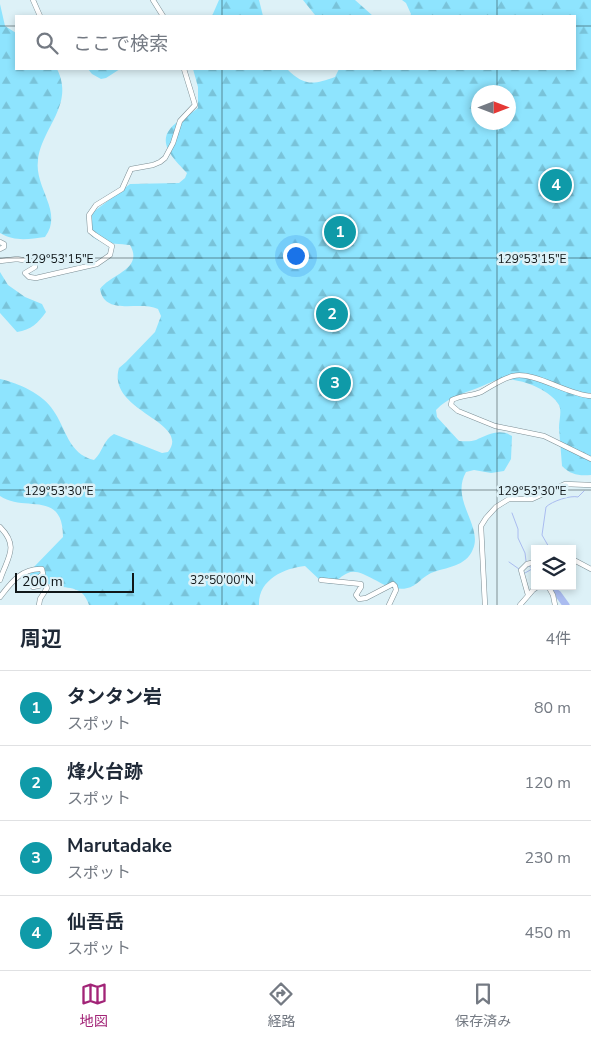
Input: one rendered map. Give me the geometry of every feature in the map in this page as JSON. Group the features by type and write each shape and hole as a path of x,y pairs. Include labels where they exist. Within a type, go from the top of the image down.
{"street":[{"path":"33,0 40,15"},
{"path":"153,0 162,15"},
{"path":"0,261 17,259 34,262 35,267 24,274 36,278 97,264 110,255 112,246 90,231 89,215 96,205 122,189 131,168 160,162 167,155 180,121 195,105 184,70"},
{"path":"0,242 4,244 4,247 0,249"},
{"path":"591,396 576,393 532,378 513,376 477,394 455,398 451,404 458,411 495,426 544,436 591,459"},
{"path":"485,605 482,526 486,518 496,507 509,499 532,499 565,484 591,485"},
{"path":"0,527 8,535 12,544 8,561 0,580"},
{"path":"576,561 591,569"},
{"path":"528,595 522,570 527,564 531,563"},
{"path":"0,598 19,575 34,569 42,569 43,574 31,584 33,587 42,585 47,588 40,599 40,605"},
{"path":"321,580 361,584 356,595 359,599 366,598 393,584 396,586 396,590 389,605"},
{"path":"520,605 534,590"},
{"path":"550,590 555,605"}],"green space":[{"path":"219,0 259,0 263,15 212,15"},
{"path":"303,0 355,0 372,15 315,15"},
{"path":"402,0 591,0 591,475 575,474 562,466 559,428 560,410 559,405 554,399 532,385 513,380 498,380 451,399 436,410 437,417 459,441 474,441 498,432 512,436 511,459 504,471 491,473 474,470 466,472 462,482 462,493 474,531 473,549 466,560 455,566 431,573 411,587 401,589 388,587 364,575 353,572 344,575 332,584 322,582 305,566 289,569 268,582 260,596 259,605 89,605 84,595 77,590 57,586 30,576 31,570 63,537 61,522 57,513 50,507 10,501 0,496 0,379 22,386 37,394 49,404 73,446 85,457 94,460 108,439 114,434 162,453 168,452 172,441 169,432 160,423 135,406 125,395 118,383 119,368 155,332 161,316 158,309 116,305 108,303 103,298 100,289 130,266 133,260 133,253 130,245 99,241 89,232 87,225 88,216 130,184 179,183 185,178 187,173 170,153 166,141 170,129 198,108 198,87 193,70 288,70 304,81 321,82 335,77 338,70 576,70 576,15 410,15 406,3"},
{"path":"0,4 5,26 15,32 15,70 57,70 62,82 62,94 56,116 45,137 38,160 40,180 50,209 50,228 45,237 28,239 11,238 0,233"},
{"path":"89,70 118,70 101,79"},
{"path":"0,272 8,285 25,297 42,304 46,312 30,328 17,332 0,313"}],"waterway":[{"path":"548,545 542,535 546,507 562,499 578,497 584,491"},
{"path":"512,513 526,561"},
{"path":"509,562 519,569"},
{"path":"525,573 531,570"},
{"path":"554,591 566,605"}],"place":[{"name":"仙吾岳","path":"556,185"},
{"name":"タンタン岩","path":"340,232"},
{"name":"烽火台跡","path":"332,314"},
{"name":"Marutadake","path":"335,383"}]}
